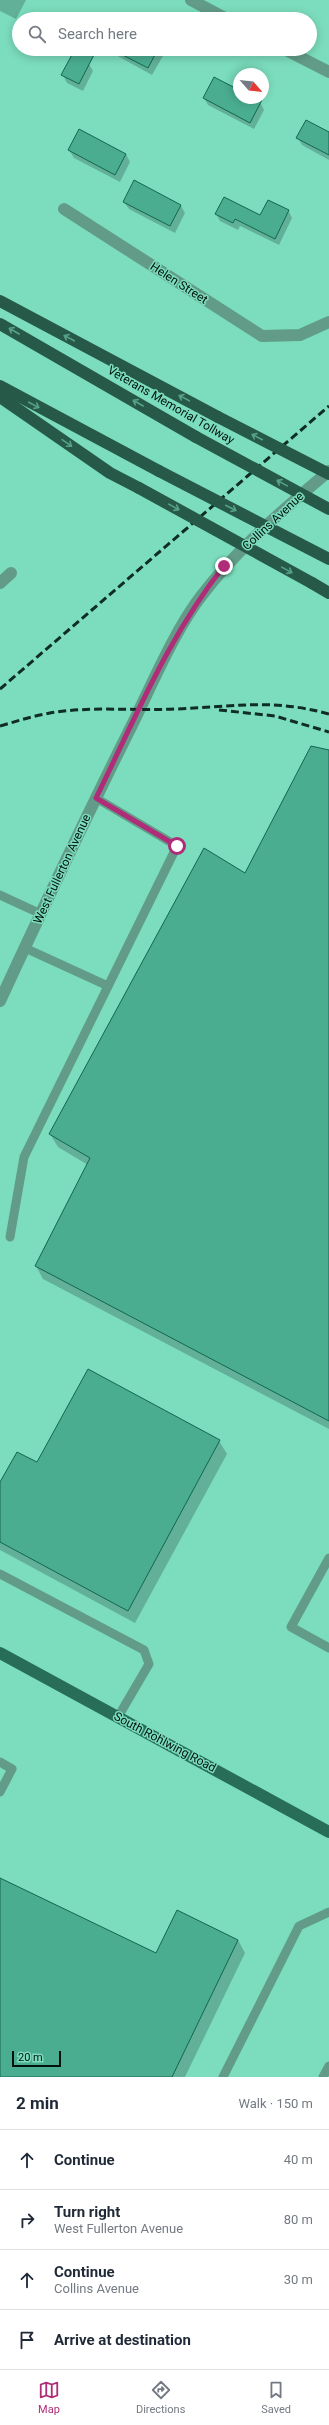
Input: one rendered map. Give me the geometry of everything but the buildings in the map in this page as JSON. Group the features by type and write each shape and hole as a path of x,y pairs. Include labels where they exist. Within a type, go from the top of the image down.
{"highway":[{"path":"0,301 218,417 329,473"},
{"name":"Veterans Memorial Tollway","path":"0,324 196,437 329,509"},
{"path":"0,386 159,471 329,559"},
{"path":"0,397 110,473 140,488 329,593"}],"main road":[{"name":"South Rohlwing Road","path":"0,1653 329,1832"}],"street":[{"path":"191,0 214,12"},
{"path":"298,56 329,72"},
{"name":"Helen Street","path":"64,209 262,336 300,335 329,322"},
{"name":"Collins Avenue","path":"180,631 200,596 224,566 286,508 329,473"},
{"path":"0,583 11,573"},
{"name":"West Fullerton Avenue","path":"0,1001 4,980 25,948 96,798 180,631"}],"lane":[{"path":"10,1238 24,1157 177,846 96,798"},
{"path":"0,895 41,914"},
{"path":"25,948 108,986"},
{"path":"329,1558 291,1627 329,1648"},
{"path":"0,1574 144,1650 149,1664 118,1717"},
{"path":"0,1762 12,1769 0,1792"},
{"path":"223,2077 299,1926 329,1912"},
{"path":"324,2077 329,2066"}],"railway":[{"path":"0,689 329,406"},
{"path":"0,726 44,714 81,710 270,705 308,709 329,714"},
{"path":"219,710 275,716 329,732"}],"route":[{"path":"177,846 96,798 180,631 200,596 224,566"}]}
